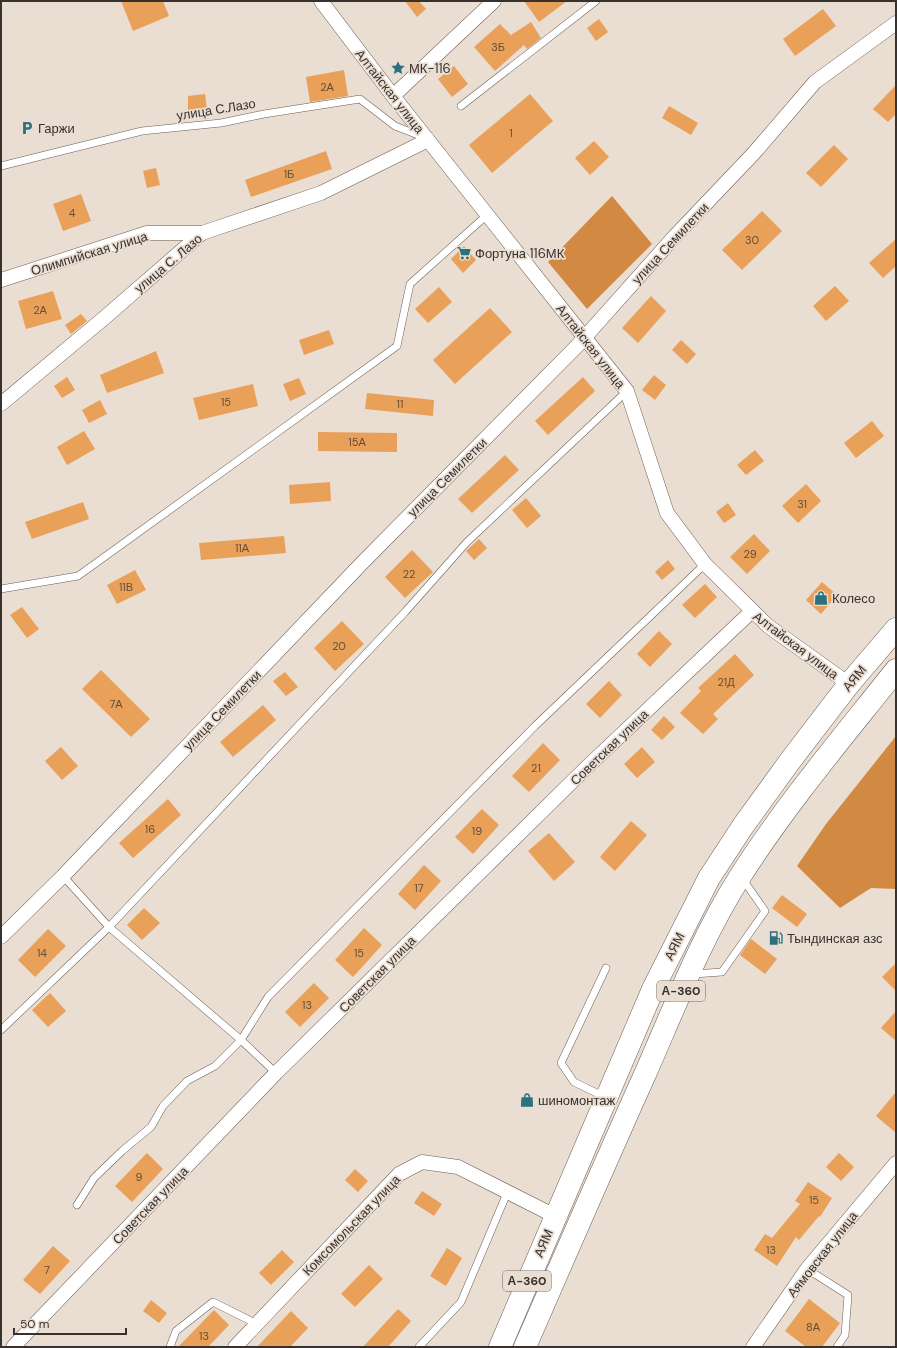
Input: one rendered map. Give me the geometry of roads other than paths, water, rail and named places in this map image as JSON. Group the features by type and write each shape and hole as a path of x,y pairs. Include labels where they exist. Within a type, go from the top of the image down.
{"highway":[{"name":"АЯМ","path":"500,1347 653,989 709,878 743,826 849,684 896,629"},
{"name":"АЯМ","path":"525,1347 689,974 740,876 771,830 823,761 896,670"}],"street":[{"name":"Алтайская улица","path":"321,1 393,96 626,391 667,513 705,564 768,626 849,684"},
{"path":"393,96 494,1"},
{"name":"улица Семилетки","path":"1,937 62,876 363,562 584,338 675,236 754,153 815,82 896,23"},
{"name":"улица С. Лазо","path":"1,404 103,319 202,233 321,193 427,139"},
{"name":"Олимпийская улица","path":"1,280 147,233 202,233"},
{"name":"Советская улица","path":"13,1347 276,1073 586,768 752,611"},
{"name":"Комсомольская улица","path":"235,1347 399,1174 422,1162 458,1167 555,1216"},
{"name":"Аямовская улица","path":"753,1347 807,1269 896,1163"}],"lane":[{"path":"461,106 596,1"},
{"name":"улица С.Лазо","path":"1,166 142,131 221,123 264,114 360,99 395,126 427,139"},
{"path":"1,589 78,576 397,346 410,284 487,215"},
{"path":"1,1030 109,927 405,612 467,542 626,391"},
{"path":"77,1206 94,1178 122,1151 151,1127 164,1106 187,1081 215,1066 241,1040 268,997 535,726 705,564"},
{"path":"62,876 109,927 241,1040 276,1073"},
{"path":"689,974 722,972 765,911 740,876"},
{"path":"606,968 561,1063 574,1082 606,1097"},
{"path":"419,1347 461,1302 507,1193"},
{"path":"807,1269 848,1295 844,1335 837,1347"},
{"path":"170,1347 176,1331 213,1302 257,1324"}],"place":[{"name":"МК-116","path":"398,68"},
{"name":"Гаржи","path":"27,128"},
{"name":"Фортуна 116МК","path":"464,253"},
{"name":"Колесо","path":"821,598"},
{"name":"Тындинская азс","path":"776,938"},
{"name":"шиномонтаж","path":"527,1100"}]}
